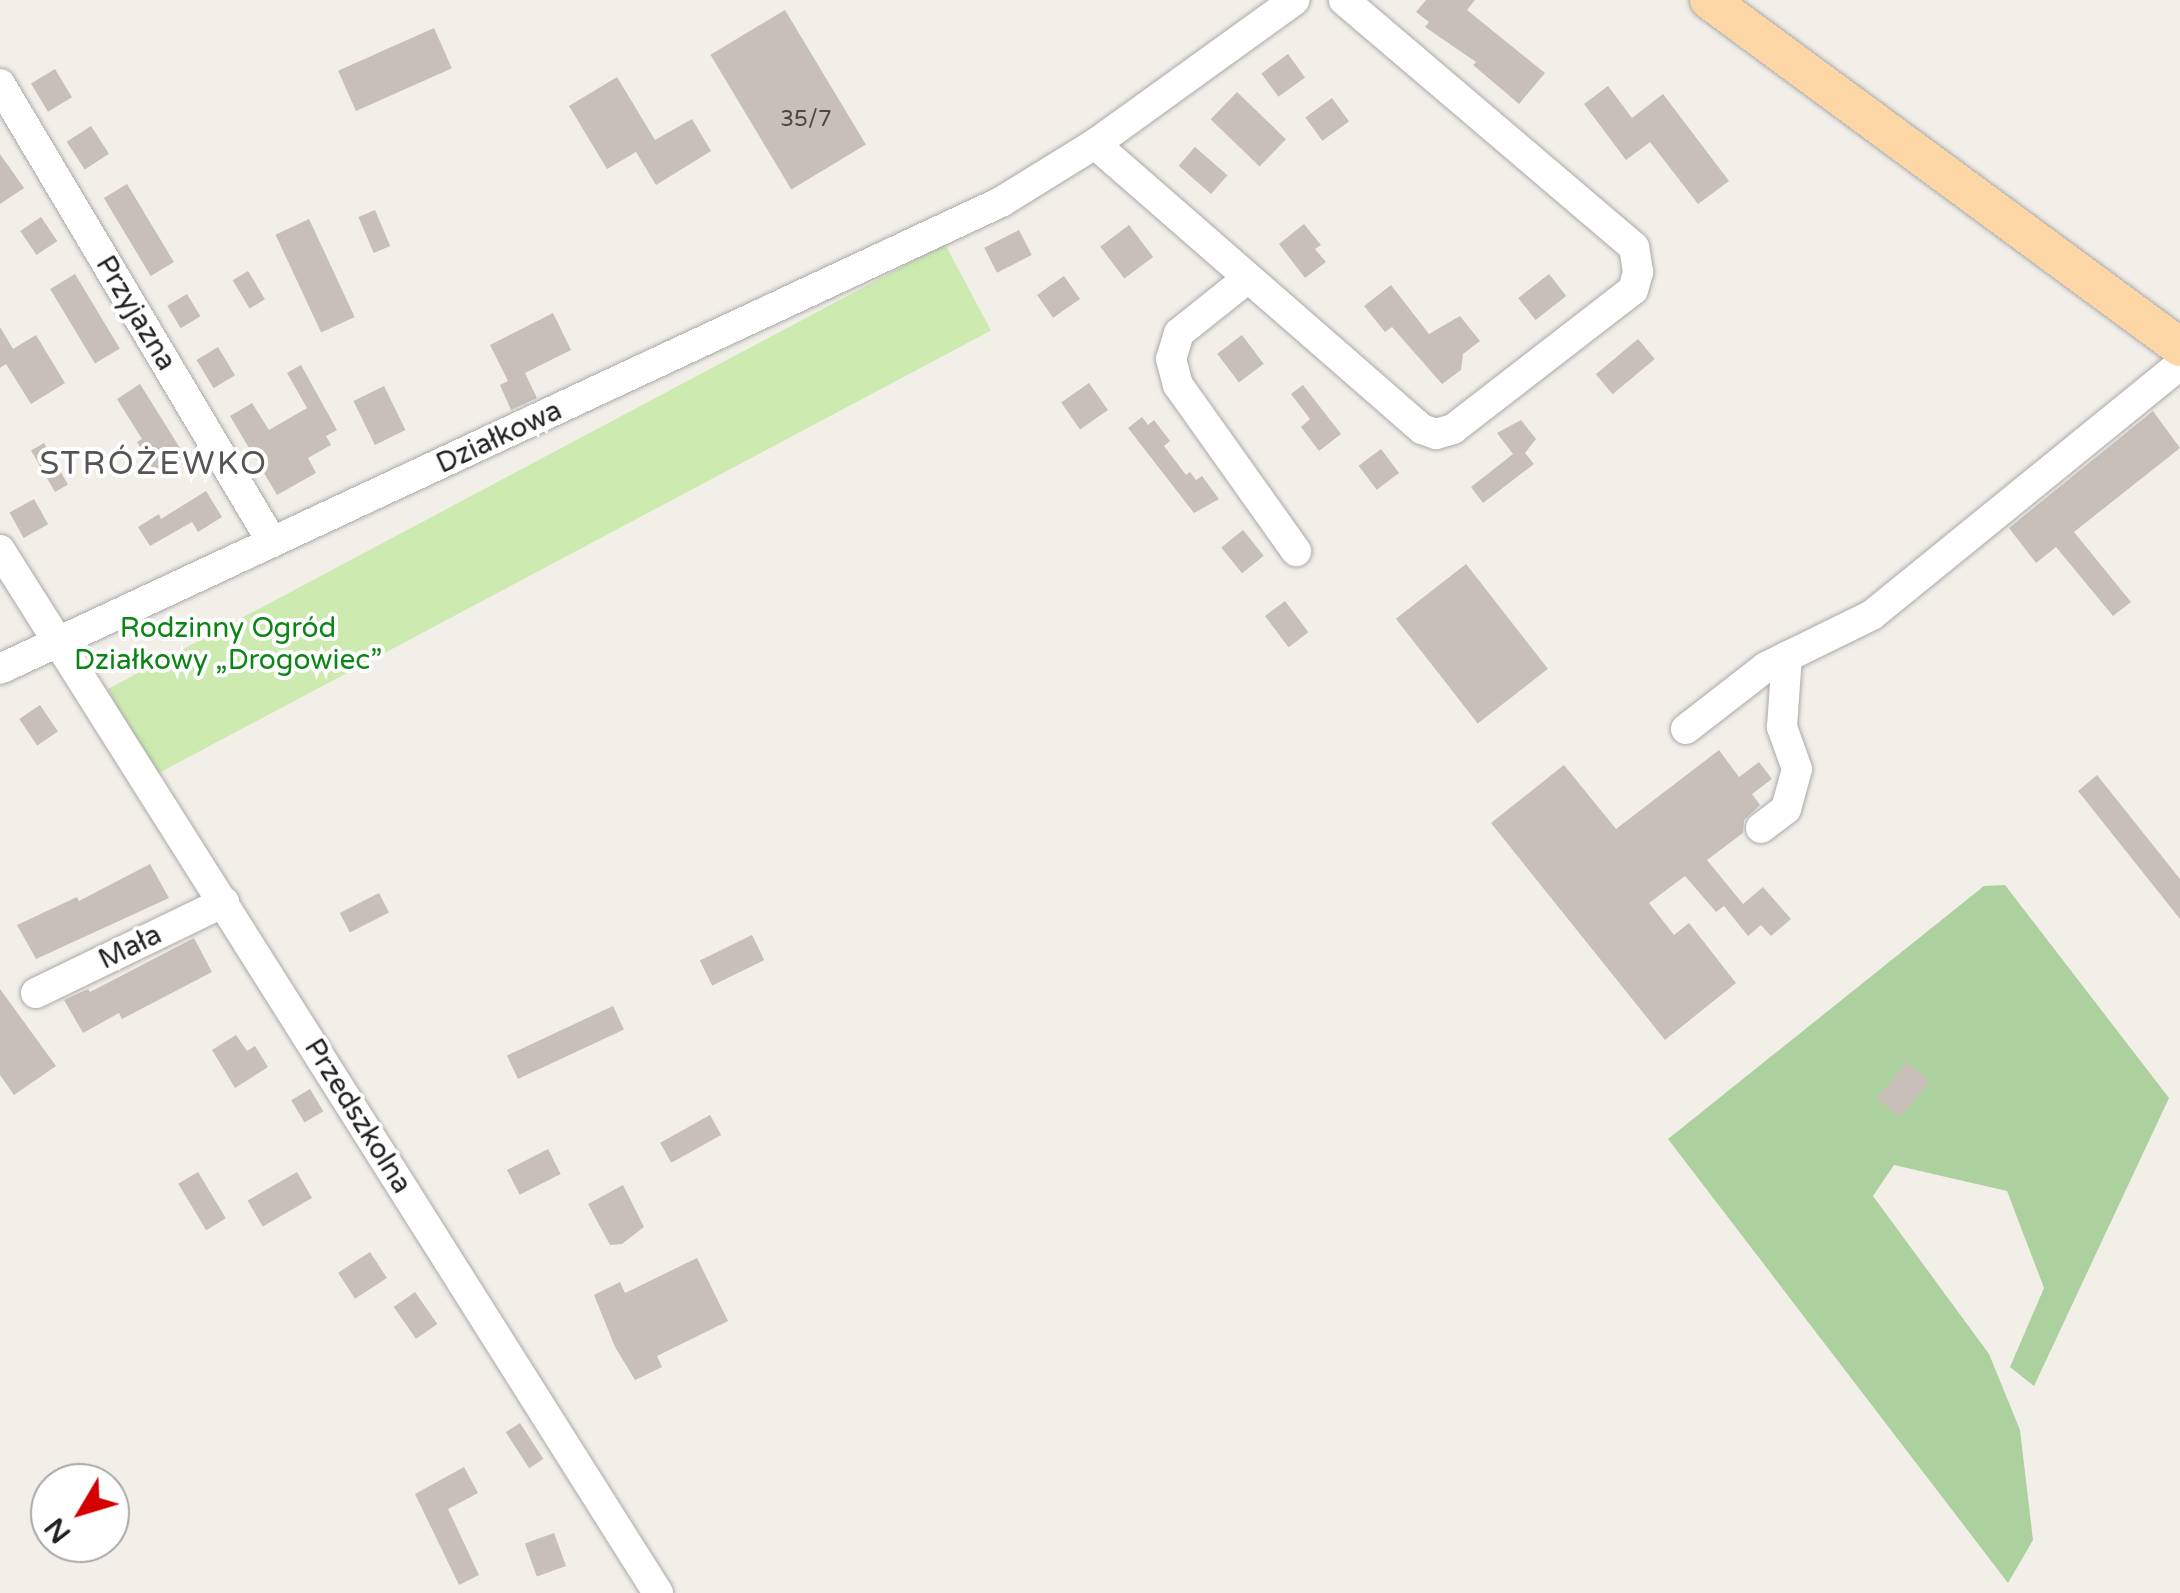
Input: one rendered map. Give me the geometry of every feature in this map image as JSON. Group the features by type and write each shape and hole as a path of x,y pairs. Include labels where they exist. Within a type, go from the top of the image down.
{"main road":[{"path":"1708,0 2180,348"}],"street":[{"name":"Działkowa","path":"0,669 1001,202 1096,144 1295,0"},
{"path":"1096,144 1422,429 1436,434 1453,430 1632,290 1638,272 1634,247 1344,0"},
{"name":"Przyjazna","path":"0,84 272,542"},
{"path":"1248,278 1179,333 1172,359 1178,385 1296,551"},
{"path":"1686,729 1766,667 1872,615 2180,365"},
{"name":"Przedszkolna","path":"0,550 658,1593"},
{"path":"1762,828 1786,808 1797,769 1782,727 1787,656"},
{"name":"Mała","path":"36,993 224,902"}],"green space":[{"name":"Rodzinny Ogród Działkowy „Drogowiec”","path":"945,244 991,331 154,776 108,689"},
{"path":"2005,885 2169,1098 2034,1386 2010,1367 2044,1288 2007,1191 1894,1165 1873,1196 1989,1354 2020,1430 2033,1540 2008,1583 1668,1139 1984,886"}],"building":[{"path":"1426,0 1475,0 1467,10 1545,73 1519,104 1473,65 1476,62 1425,27 1429,22 1416,12"},
{"path":"785,10 866,145 791,189 710,55"},
{"path":"434,28 452,68 356,111 338,71"},
{"path":"1288,54 1305,77 1278,97 1261,73"},
{"path":"55,69 72,97 48,112 31,83"},
{"path":"617,77 655,140 692,119 711,151 656,185 636,152 607,169 569,106"},
{"path":"1608,86 1632,118 1663,94 1729,181 1698,204 1650,142 1626,160 1584,104"},
{"path":"1237,92 1286,139 1260,167 1211,119"},
{"path":"1332,98 1349,121 1322,141 1305,117"},
{"path":"91,126 109,154 85,169 67,142"},
{"path":"1195,147 1227,175 1211,194 1179,166"},
{"path":"0,154 24,188 0,204"},
{"path":"127,184 174,262 151,276 104,198"},
{"path":"375,210 390,246 374,253 358,217"},
{"path":"41,217 57,241 36,255 20,231"},
{"path":"309,219 355,317 321,333 275,235"},
{"path":"1304,224 1321,245 1315,249 1326,262 1305,278 1279,244"},
{"path":"1129,225 1153,257 1124,279 1100,247"},
{"path":"1019,230 1032,255 997,273 984,248"},
{"path":"248,271 265,299 250,309 233,280"},
{"path":"75,274 120,349 95,364 50,289"},
{"path":"1549,274 1566,296 1536,320 1518,298"},
{"path":"1064,276 1080,299 1053,318 1037,295"},
{"path":"1391,285 1429,334 1460,316 1480,341 1463,354 1461,370 1442,384 1392,327 1385,332 1364,306"},
{"path":"187,294 200,316 181,328 167,306"},
{"path":"553,313 571,350 525,373 537,398 511,410 500,385 508,381 490,345"},
{"path":"0,327 13,349 36,335 65,383 31,404 6,364 0,368"},
{"path":"1242,335 1264,364 1239,382 1217,354"},
{"path":"1638,339 1655,359 1613,394 1596,374"},
{"path":"218,347 235,375 214,388 197,360"},
{"path":"301,365 337,430 326,436 331,445 308,458 316,473 277,495 230,416 252,403 269,430 307,408 287,373"},
{"path":"1089,383 1108,410 1080,430 1061,403"},
{"path":"140,384 185,456 156,474 137,442 142,439 117,399"},
{"path":"1303,385 1341,434 1319,451 1301,427 1310,419 1291,394"},
{"path":"384,386 405,430 375,445 353,401"},
{"path":"2153,411 2180,448 2074,532 2131,602 2113,616 2056,547 2036,563 2009,528"},
{"path":"1142,417 1148,425 1154,420 1170,441 1164,446 1186,475 1190,472 1196,480 1202,476 1219,499 1194,513 1128,428"},
{"path":"1521,420 1536,439 1525,453 1534,464 1483,503 1471,487 1513,454 1497,433"},
{"path":"44,443 68,485 55,492 31,450"},
{"path":"1381,449 1399,473 1377,490 1359,466"},
{"path":"206,491 222,517 198,532 192,522 150,546 138,527 159,514 161,519"},
{"path":"34,499 48,524 24,538 10,513"},
{"path":"1243,530 1264,556 1242,573 1221,548"},
{"path":"1466,564 1548,669 1478,724 1396,619"},
{"path":"1285,601 1308,632 1289,647 1265,616"},
{"path":"40,705 58,732 37,746 19,719"},
{"path":"1719,750 1739,777 1759,762 1772,779 1752,794 1760,805 1744,820 1743,833 1707,860 1743,904 1763,887 1791,919 1771,936 1761,925 1748,936 1724,906 1716,912 1685,876 1649,903 1674,935 1689,923 1736,983 1665,1040 1491,823 1564,765 1616,829"},
{"path":"2097,775 2180,879 2180,919 2078,791"},
{"path":"150,864 169,898 36,959 17,925 77,897 79,901"},
{"path":"379,893 389,913 350,933 340,913"},
{"path":"752,935 764,960 712,986 700,960"},
{"path":"194,938 212,972 122,1019 119,1013 83,1033 64,1000 88,989 90,992"},
{"path":"0,989 56,1066 14,1095 0,1075"},
{"path":"613,1006 624,1030 518,1079 507,1055"},
{"path":"236,1035 247,1051 255,1046 268,1067 235,1088 212,1050"},
{"path":"1907,1062 1930,1081 1900,1117 1877,1098"},
{"path":"310,1089 323,1111 305,1123 291,1100"},
{"path":"710,1115 721,1135 671,1163 660,1143"},
{"path":"548,1149 561,1174 520,1195 507,1170"},
{"path":"198,1172 226,1218 206,1230 178,1184"},
{"path":"297,1172 312,1198 263,1226 248,1200"},
{"path":"623,1185 644,1227 622,1244 610,1245 588,1204"},
{"path":"370,1252 387,1278 355,1299 338,1273"},
{"path":"697,1258 728,1321 657,1356 662,1367 635,1380 615,1347 594,1295 620,1282 625,1293"},
{"path":"415,1292 437,1324 416,1339 394,1307"},
{"path":"520,1423 543,1459 529,1468 506,1432"},
{"path":"464,1467 478,1493 448,1509 479,1575 459,1585 415,1494"},
{"path":"554,1533 566,1566 537,1576 525,1544"}],"district":[{"name":"STRÓŻEWKO","path":"154,464"}]}
